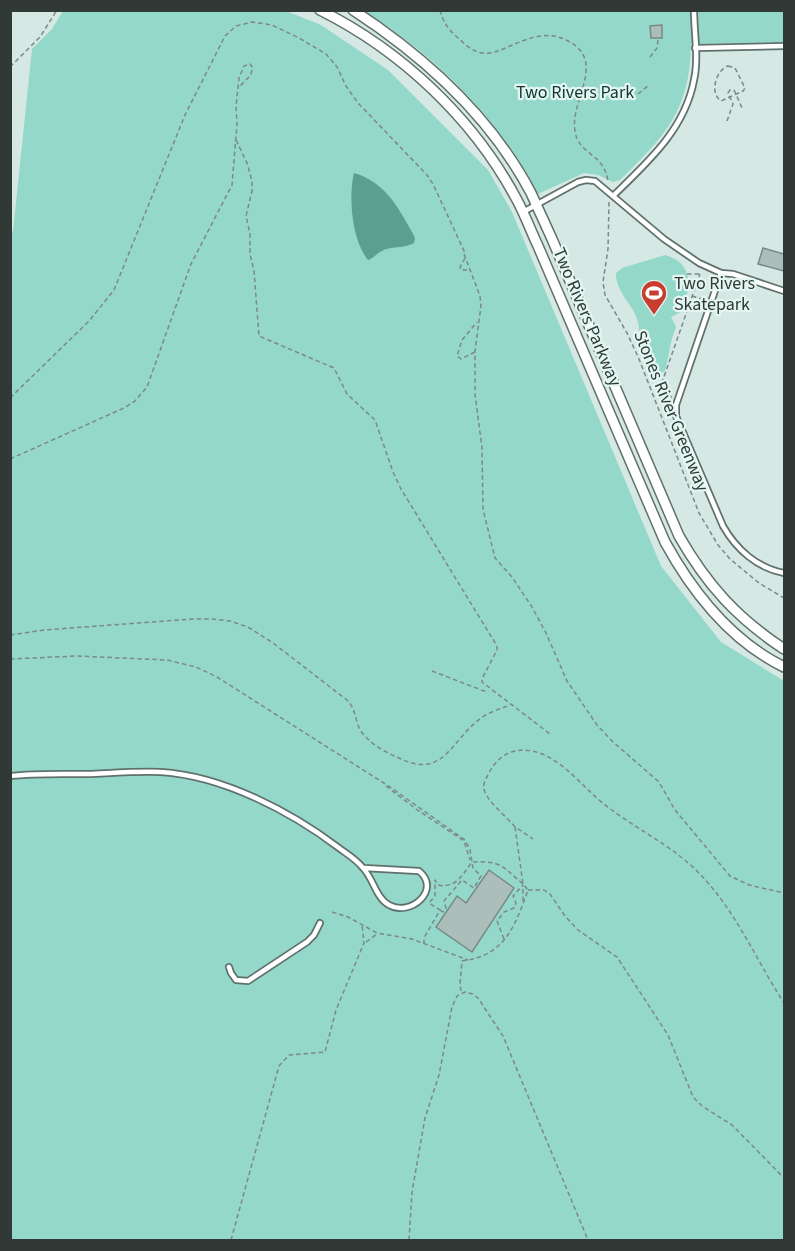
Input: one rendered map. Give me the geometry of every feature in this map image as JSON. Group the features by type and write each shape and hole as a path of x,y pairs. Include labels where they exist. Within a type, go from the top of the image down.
{"street":[{"name":"Two Rivers Parkway","path":"320,10 342,21 384,49 423,80 459,117 490,156 523,212 665,542 682,572 725,624 751,646 784,667"},
{"name":"Two Rivers Parkway","path":"353,10 393,36 434,69 470,106 502,148 536,205 679,536 694,564 735,613 760,634 784,649"}],"lane":[{"path":"614,195 651,158 674,129 690,96 695,78 694,10"},
{"path":"695,48 784,46"},
{"path":"523,212 584,180 598,182 685,255 721,273 732,274 784,291"},
{"path":"721,273 678,399 675,412 677,423 728,534 739,549 750,558 772,570 784,573"},
{"path":"10,776 162,772 211,782 269,804 300,821 364,868 382,898 391,906 407,907 418,902 425,895 427,884 424,875 419,871 364,868"},
{"path":"229,967 236,980 248,981 307,942 314,935 320,923"}],"path":[{"path":"10,67 40,37 57,10"},
{"path":"440,10 449,29 473,50 482,53 494,52 530,38 545,35 565,39 579,48 586,66 574,122 575,132 582,147 604,166 608,181"},
{"path":"10,398 89,321 114,290 185,115 225,36 244,23 260,22 284,30 310,44 333,61 358,103 433,184 465,253 480,296 481,306 475,351 475,394 482,448 483,509 495,558 512,577 532,607 567,681 597,725 659,782 675,810 730,876 749,885 784,893"},
{"path":"650,57 657,48 658,40"},
{"path":"10,459 124,408 145,390 191,264 233,181 236,106 239,87 242,68 250,64 253,68 251,74 239,87"},
{"path":"724,67 735,68 745,86 744,90 736,95 720,100 715,94 718,73 724,67"},
{"path":"638,94 649,85"},
{"path":"727,121 733,104 728,93 730,90 734,90 743,111"},
{"path":"236,140 247,163 252,181 252,192 246,216 250,234 259,336 334,368 346,394 375,420 396,481 497,646 482,680 489,689 550,734"},
{"name":"Stones River Greenway","path":"609,200 608,249 603,282 605,296 639,358 699,513 718,545 730,559 759,583 784,598"},
{"path":"465,258 460,267 461,270 470,270"},
{"path":"678,399 658,392 700,274 687,274"},
{"path":"696,284 715,290"},
{"path":"692,295 711,302"},
{"path":"475,351 461,359 457,356 462,340 479,320"},
{"path":"10,634 192,619 211,619 239,624 273,643 347,700 354,708 361,732 369,740 396,757 420,766 430,765 439,760 482,717 511,705"},
{"path":"10,659 76,656 122,657 174,661 196,667 217,677 383,783 462,837 469,846 473,868 481,876 474,888 462,880 444,901 446,908 443,912 429,903 435,896 435,880 438,885 443,886 454,883 463,876 471,861"},
{"path":"432,671 484,690 489,689"},
{"path":"533,839 515,827 485,792 484,783 491,769 501,756 509,752 520,750 541,753 565,768 602,803 693,867 736,920 784,1003"},
{"path":"515,827 523,884 523,904"},
{"path":"471,861 492,861 499,864 528,890"},
{"path":"504,939 497,921 504,912 514,908 516,903 513,896 523,884"},
{"path":"462,961 483,958 504,939 518,919 528,890"},
{"path":"528,890 544,890 550,894 578,930 617,957 668,1035 678,1056 689,1090 695,1099 732,1125 784,1178"},
{"path":"424,944 424,938 440,910"},
{"path":"332,912 362,924 377,933 412,939 469,960"},
{"path":"231,1240 279,1065 289,1055 325,1052 336,1010 364,943 362,924"},
{"path":"364,943 377,933"},
{"path":"460,957 462,992"},
{"path":"409,1240 412,1192 425,1118 439,1075 454,999 462,992 470,992 478,998 503,1036 588,1240"}],"green space":[{"path":"63,11 286,11 321,25 388,70 488,170 512,212 661,566 721,642 784,681 784,1240 11,1240 10,235 13,231 32,49 52,29"},
{"name":"Two Rivers Park","path":"363,11 784,11 784,42 691,44 686,87 672,121 650,150 620,180 613,182 598,175 584,173 538,194 507,143 459,87 423,54"},
{"name":"Two Rivers Skatepark","path":"665,255 682,264 688,278 688,286 681,312 671,317 676,327 665,371 652,376 639,332 639,324 619,288 616,273 622,268"}],"shaded area":[{"path":"354,173 374,182 389,196 412,232 415,238 414,243 384,250 368,260 358,242 353,218 351,194"}],"building":[{"path":"662,25 662,38 651,38 650,26"},
{"path":"763,248 784,254 784,271 758,264"},
{"path":"489,870 514,888 472,952 436,927 457,896 466,903"}],"place":[{"name":"Two Rivers Skatepark","path":"654,316"}]}
